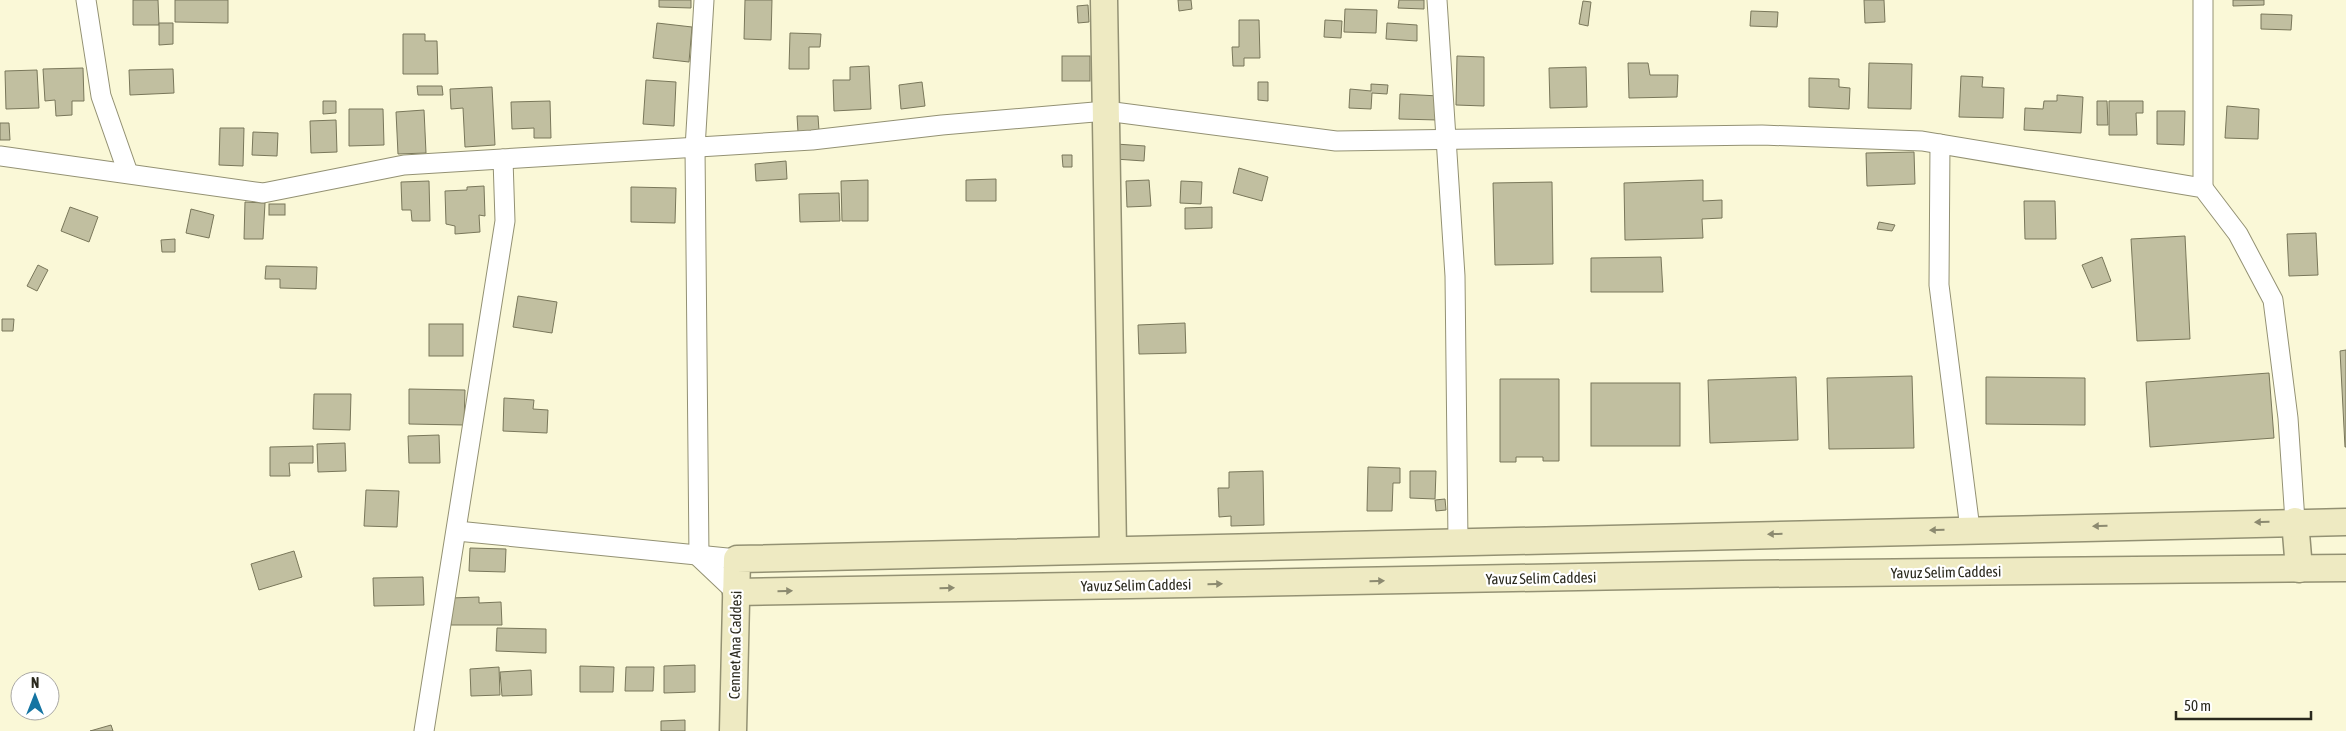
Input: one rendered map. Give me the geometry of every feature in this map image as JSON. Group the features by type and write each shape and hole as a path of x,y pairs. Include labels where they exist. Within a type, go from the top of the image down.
{"street":[{"path":"86,0 101,96 128,173"},
{"path":"704,0 695,148 699,557 736,592"},
{"path":"1104,0 1112,549"},
{"path":"1437,0 1455,276 1458,541"},
{"path":"2203,0 2203,188 2238,234 2273,300 2288,418 2299,569"},
{"path":"0,156 263,193 404,165 812,140 942,125 1106,111 1336,141 1762,135 1922,141 2203,188"},
{"path":"1940,144 1939,285 1970,529"},
{"path":"424,731 505,221 503,159"},
{"path":"457,531 699,557 737,559 2295,521 2346,522"},
{"name":"Cennet Ana Caddesi","path":"733,731 737,559"},
{"name":"Yavuz Selim Caddesi","path":"736,592 1732,574 2346,568"}],"building":[{"path":"133,0 158,0 159,25 133,25"},
{"path":"175,0 228,0 228,23 175,22"},
{"path":"659,0 691,0 691,8 659,7"},
{"path":"745,0 772,0 771,40 744,39"},
{"path":"1178,0 1191,0 1192,9 1179,11"},
{"path":"1399,0 1424,0 1424,9 1398,8"},
{"path":"1864,0 1884,0 1885,22 1865,23"},
{"path":"2233,0 2264,0 2264,5 2233,6"},
{"path":"1583,1 1591,2 1588,26 1579,24"},
{"path":"1088,5 1089,22 1078,23 1077,6"},
{"path":"1345,9 1377,10 1376,33 1344,32"},
{"path":"1751,11 1778,12 1777,27 1750,26"},
{"path":"2261,14 2292,15 2291,30 2261,29"},
{"path":"1239,20 1259,20 1260,58 1244,58 1244,66 1233,66 1232,47 1239,47"},
{"path":"1325,20 1342,21 1341,38 1324,37"},
{"path":"159,23 173,23 173,44 159,45"},
{"path":"657,23 692,27 689,62 653,58"},
{"path":"1387,23 1417,25 1417,41 1386,39"},
{"path":"790,33 821,34 820,47 809,47 809,69 789,69"},
{"path":"403,34 425,34 425,41 437,41 438,74 403,74"},
{"path":"1062,56 1090,56 1090,81 1062,81"},
{"path":"1457,56 1484,57 1484,106 1456,105"},
{"path":"1628,63 1648,63 1650,75 1678,75 1677,97 1629,98"},
{"path":"1869,63 1912,64 1911,109 1868,108"},
{"path":"869,66 871,109 834,111 833,80 850,80 850,67"},
{"path":"1586,67 1587,107 1550,108 1549,68"},
{"path":"83,68 84,101 72,101 72,115 56,116 55,100 45,101 43,69"},
{"path":"173,69 174,93 130,95 129,70"},
{"path":"37,70 39,108 6,109 5,71"},
{"path":"1961,76 1983,77 1982,87 2004,88 2003,118 1959,117"},
{"path":"1809,78 1839,79 1839,87 1850,88 1849,109 1809,107"},
{"path":"646,80 676,82 674,126 643,124"},
{"path":"922,82 925,106 901,109 899,85"},
{"path":"1258,82 1268,82 1268,101 1258,100"},
{"path":"1371,84 1388,85 1387,94 1372,93 1371,109 1349,108 1350,89 1371,91"},
{"path":"417,86 442,86 443,95 418,95"},
{"path":"492,87 495,145 465,147 463,108 451,109 450,89"},
{"path":"1400,94 1439,96 1438,120 1399,119"},
{"path":"2057,95 2083,97 2081,133 2024,130 2025,108 2043,109 2044,101 2057,101"},
{"path":"323,101 336,101 336,113 323,114"},
{"path":"550,101 551,138 534,138 534,128 512,129 511,102"},
{"path":"2097,101 2107,101 2108,125 2097,125"},
{"path":"2109,101 2143,101 2143,113 2136,113 2137,135 2109,135"},
{"path":"2227,106 2259,109 2258,139 2225,138"},
{"path":"349,109 383,109 384,145 349,146"},
{"path":"424,110 426,153 398,154 396,112"},
{"path":"2157,111 2185,111 2184,145 2157,144"},
{"path":"797,116 818,116 819,131 798,132"},
{"path":"336,120 337,152 311,153 310,121"},
{"path":"0,123 9,123 10,140 0,140"},
{"path":"220,128 244,128 243,166 219,165"},
{"path":"253,132 278,133 277,156 252,155"},
{"path":"1116,144 1145,146 1144,161 1115,159"},
{"path":"1914,152 1915,184 1867,186 1866,153"},
{"path":"1062,155 1072,155 1072,167 1063,167"},
{"path":"786,161 787,179 756,181 755,164"},
{"path":"1239,168 1268,177 1262,201 1233,193"},
{"path":"996,179 996,201 966,201 966,180"},
{"path":"868,180 868,221 842,221 841,181"},
{"path":"1149,180 1151,206 1127,207 1126,181"},
{"path":"1703,180 1703,201 1722,200 1722,218 1702,219 1703,238 1625,240 1624,183"},
{"path":"429,181 430,221 412,221 411,210 402,210 401,182"},
{"path":"1181,181 1202,182 1201,204 1180,203"},
{"path":"1552,182 1553,264 1495,265 1493,183"},
{"path":"484,186 485,216 479,215 480,232 455,234 455,226 446,224 445,191 467,190 467,187"},
{"path":"631,187 676,188 675,223 631,222"},
{"path":"839,193 840,221 800,222 799,194"},
{"path":"2024,201 2055,201 2056,239 2025,239"},
{"path":"245,202 265,203 263,239 244,239"},
{"path":"269,204 285,204 285,215 269,215"},
{"path":"70,207 98,217 89,242 61,231"},
{"path":"1212,207 1212,228 1185,229 1185,208"},
{"path":"191,209 214,215 209,238 186,233"},
{"path":"1879,222 1895,225 1892,231 1877,229"},
{"path":"2316,233 2318,275 2289,276 2287,234"},
{"path":"2185,236 2190,339 2137,341 2131,239"},
{"path":"175,239 175,252 162,252 161,240"},
{"path":"1661,257 1663,292 1591,292 1591,258"},
{"path":"2102,257 2111,281 2092,288 2082,265"},
{"path":"38,265 48,270 37,291 27,286"},
{"path":"266,266 317,267 316,289 280,288 280,279 265,279"},
{"path":"518,296 557,302 552,333 513,327"},
{"path":"2,319 14,319 13,331 2,331"},
{"path":"1185,323 1186,353 1139,354 1138,325"},
{"path":"429,324 463,324 463,356 429,356"},
{"path":"2346,350 2346,447 2345,447 2340,351"},
{"path":"2269,373 2274,438 2150,447 2146,382"},
{"path":"1912,376 1914,448 1829,449 1827,378"},
{"path":"1796,377 1798,440 1710,443 1708,380"},
{"path":"1986,377 2085,378 2085,425 1986,424"},
{"path":"1500,379 1559,379 1559,461 1543,461 1543,457 1516,457 1516,462 1500,462"},
{"path":"1591,383 1680,383 1680,446 1591,446"},
{"path":"409,389 465,390 464,425 409,424"},
{"path":"314,394 351,394 350,430 313,429"},
{"path":"504,398 534,400 533,409 548,410 547,433 503,431"},
{"path":"439,435 440,463 409,463 408,436"},
{"path":"345,443 346,471 318,472 317,444"},
{"path":"313,446 313,463 289,463 290,476 270,476 270,447"},
{"path":"1368,467 1400,468 1400,483 1393,483 1392,511 1367,511"},
{"path":"1263,471 1264,525 1231,526 1231,516 1219,517 1218,488 1229,488 1229,472"},
{"path":"1410,471 1436,471 1435,499 1410,498"},
{"path":"366,490 399,491 397,527 364,526"},
{"path":"1445,499 1446,510 1436,511 1435,500"},
{"path":"470,548 506,549 505,572 469,571"},
{"path":"294,551 302,577 259,590 251,564"},
{"path":"423,577 424,605 374,606 373,578"},
{"path":"479,597 479,603 501,602 502,625 451,625 451,598"},
{"path":"497,628 546,629 546,653 496,651"},
{"path":"695,665 695,692 664,693 664,666"},
{"path":"580,666 614,667 613,692 580,692"},
{"path":"499,667 500,695 471,696 470,669"},
{"path":"626,667 654,667 653,691 625,691"},
{"path":"531,670 532,695 502,696 500,672"},
{"path":"685,720 685,731 661,731 661,721"},
{"path":"111,725 113,731 90,731"}]}
